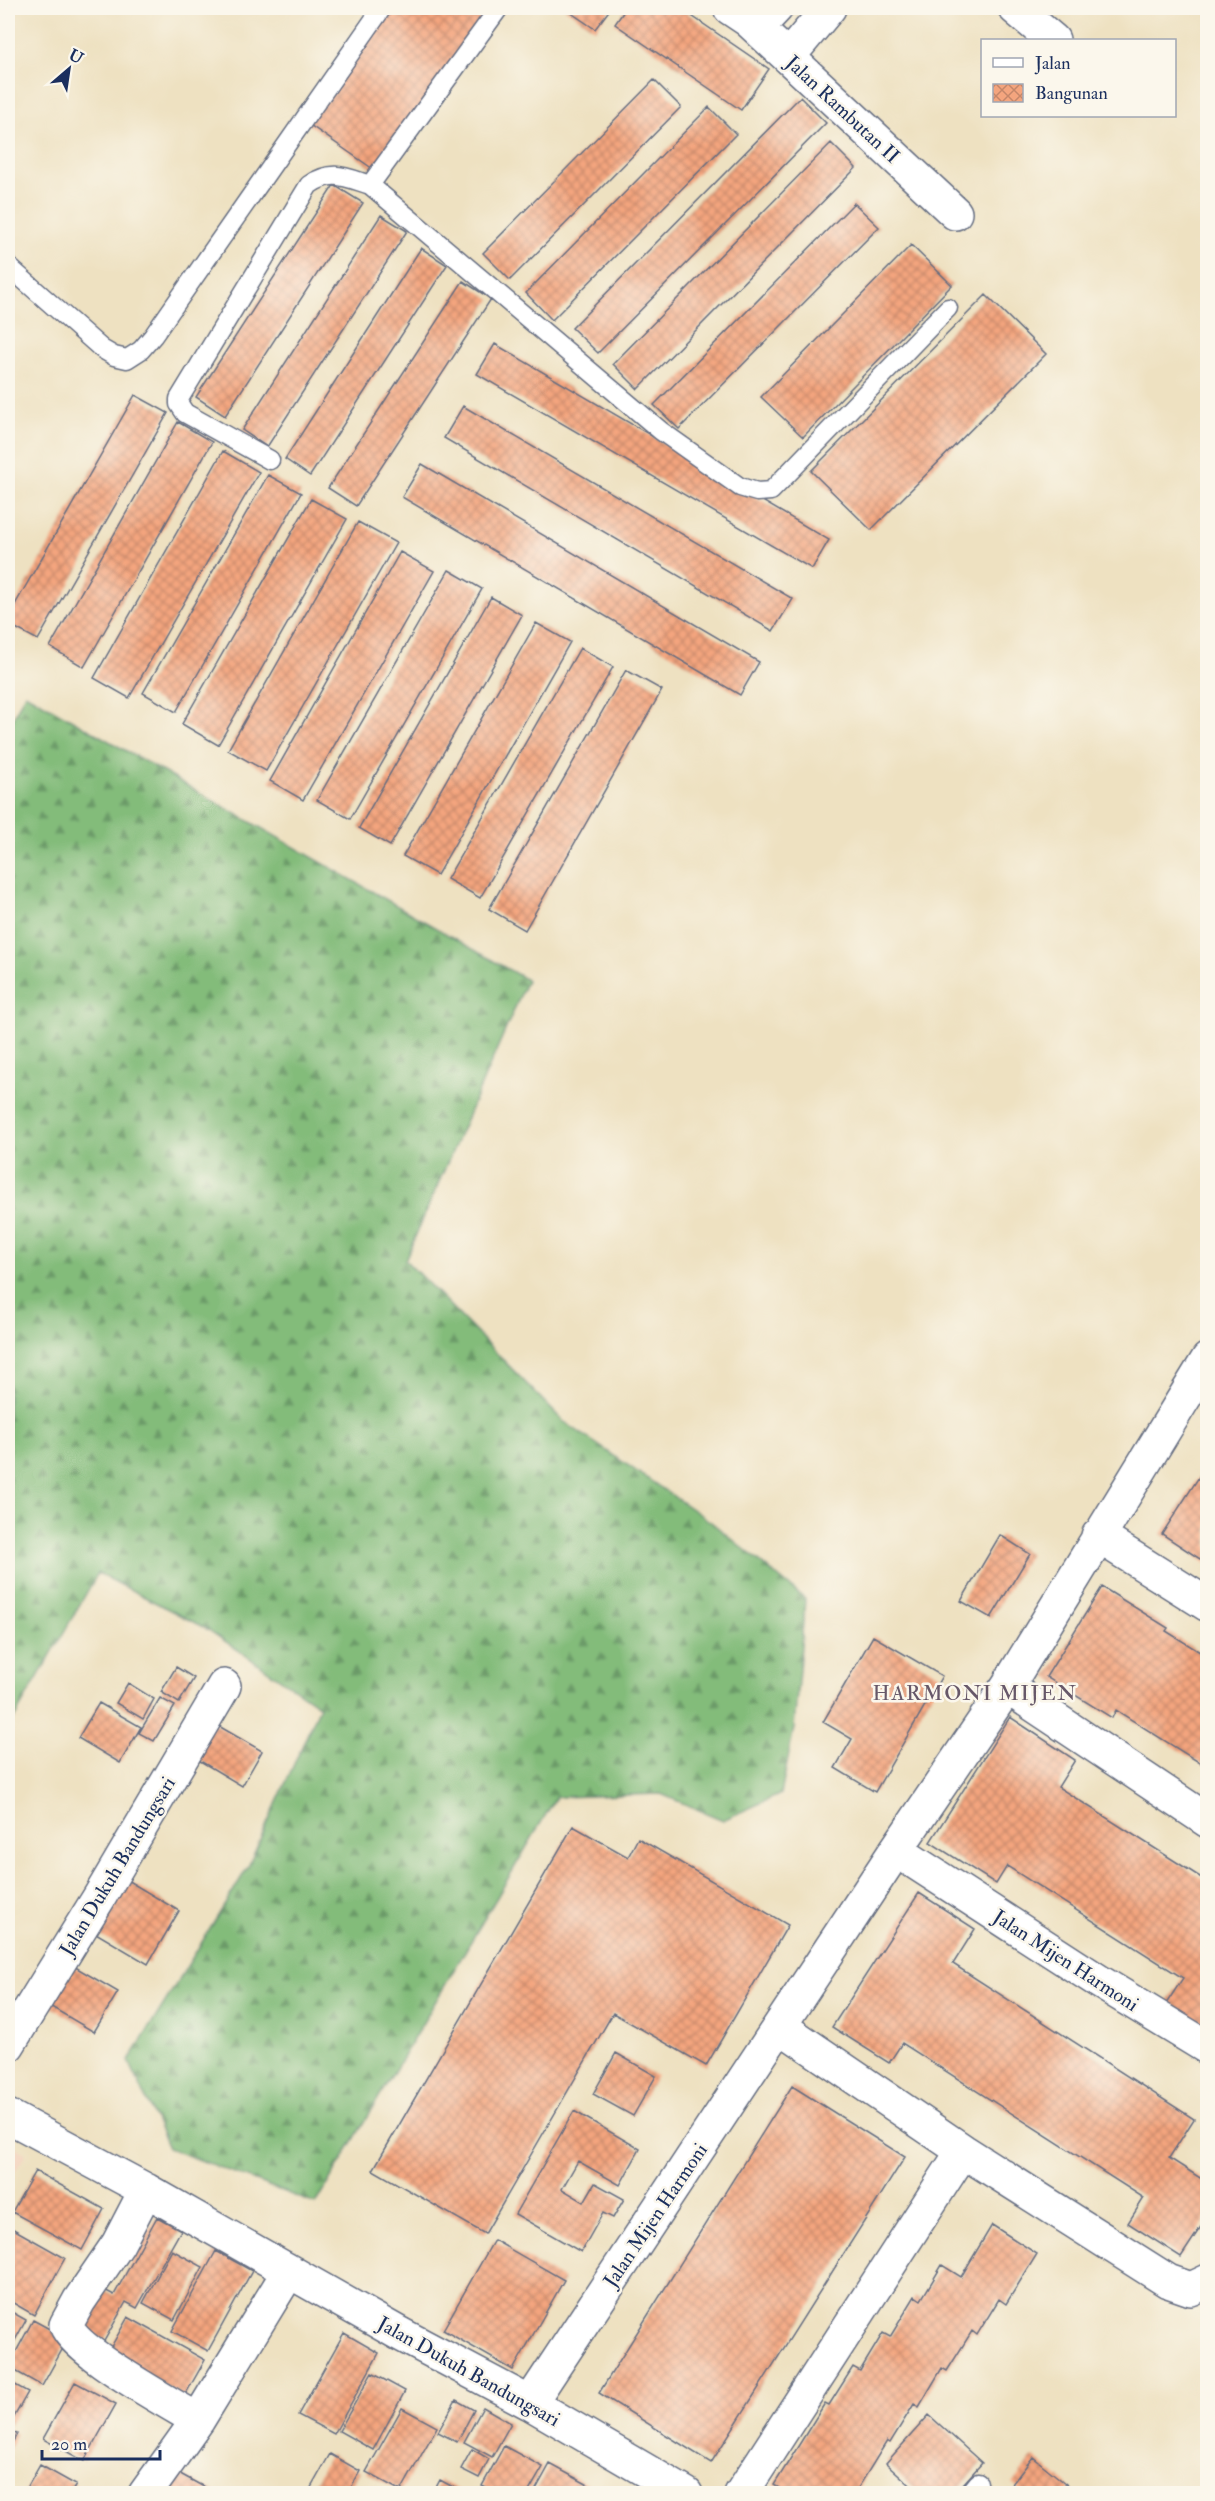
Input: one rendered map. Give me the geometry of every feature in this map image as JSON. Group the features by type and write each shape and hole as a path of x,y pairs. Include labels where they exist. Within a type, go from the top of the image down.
{"street":[{"name":"Jalan Rambutan II","path":"730,8 766,18 788,57 955,213"},
{"path":"788,57 829,8"},
{"path":"1015,8 1052,39"},
{"name":"Jalan Mijen Harmoni","path":"530,2403 1006,1687 1098,1536 1205,1369"},
{"path":"1098,1536 1208,1605"},
{"name":"Jalan Dukuh Bandungsari","path":"8,2045 100,1896 224,1686"},
{"path":"1006,1687 1208,1821"},
{"name":"Jalan Mijen Harmoni","path":"896,1850 1100,1982 1208,2048"},
{"path":"780,2027 963,2151 1168,2281 1191,2289 1208,2281"},
{"name":"Jalan Dukuh Bandungsari","path":"8,2116 146,2190 400,2334 530,2403 643,2482 687,2493"},
{"path":"741,2493 963,2151"},
{"path":"146,2190 118,2244 85,2292 66,2325 71,2335 97,2357 198,2420"},
{"path":"145,2493 198,2420 289,2271"}],"lane":[{"path":"8,266 102,350 114,357 127,359 141,350 382,8"},
{"path":"370,184 499,8"},
{"path":"270,460 185,413 179,404 179,399 309,186 320,177 337,175 370,184 661,431 725,477 749,490 771,491 948,308"}],"shaded area":[{"path":"8,2142 26,2154 8,2183"}],"green space":[{"path":"25,693 527,980 405,1260 563,1421 711,1522 805,1599 794,1728 781,1794 723,1820 661,1794 556,1797 316,2204 168,2148 129,2061 248,1867 320,1706 207,1629 98,1573 8,1729 8,729"}],"building":[{"path":"387,8 489,8 376,171 307,123"},
{"path":"564,8 611,8 595,29"},
{"path":"626,8 680,8 769,69 741,110 615,24"},
{"path":"654,80 681,107 510,280 483,253"},
{"path":"800,97 826,123 598,353 572,328"},
{"path":"709,107 736,134 552,320 526,293"},
{"path":"831,143 856,168 638,389 613,364"},
{"path":"334,185 363,203 225,416 196,397"},
{"path":"854,203 879,227 679,429 654,405"},
{"path":"381,215 407,231 267,447 242,430"},
{"path":"911,245 952,285 803,437 761,397"},
{"path":"421,248 447,265 310,476 285,459"},
{"path":"463,281 491,299 356,506 328,488"},
{"path":"986,295 1046,354 871,530 811,471"},
{"path":"495,344 829,540 812,569 477,374"},
{"path":"135,395 168,413 38,640 8,624 8,617"},
{"path":"463,406 793,599 773,631 444,438"},
{"path":"178,422 212,442 84,667 50,647"},
{"path":"223,451 259,472 129,698 94,678"},
{"path":"422,464 759,662 740,695 402,497"},
{"path":"268,475 301,493 176,712 143,693"},
{"path":"311,499 347,519 218,745 182,724"},
{"path":"358,522 396,543 266,771 228,750"},
{"path":"400,552 434,571 303,800 270,781"},
{"path":"449,570 482,589 350,819 317,800"},
{"path":"491,597 522,615 390,846 359,828"},
{"path":"536,623 570,642 437,875 403,856"},
{"path":"580,648 613,667 480,898 447,879"},
{"path":"626,670 662,690 525,930 489,909"},
{"path":"1208,1463 1208,1561 1206,1563 1162,1534"},
{"path":"1000,1535 1030,1554 991,1618 961,1601"},
{"path":"1102,1587 1168,1628 1166,1631 1208,1657 1208,1768 1116,1710 1112,1718 1046,1677"},
{"path":"873,1636 942,1676 875,1792 835,1768 852,1739 823,1722"},
{"path":"176,1667 194,1678 179,1703 161,1692"},
{"path":"128,1683 154,1699 143,1719 116,1703"},
{"path":"160,1698 175,1706 154,1741 139,1733"},
{"path":"99,1703 141,1727 120,1763 78,1738"},
{"path":"1010,1717 1075,1760 1058,1787 1208,1882 1208,2035 1164,2007 1183,1978 1007,1866 996,1884 930,1842"},
{"path":"210,1721 262,1751 242,1786 190,1755"},
{"path":"573,1826 628,1857 638,1838 788,1925 706,2066 613,2013 485,2234 373,2170"},
{"path":"120,1876 179,1911 148,1964 89,1929"},
{"path":"919,1893 975,1929 953,1964 1194,2119 1169,2158 1208,2183 1208,2216 1181,2257 1128,2223 1144,2198 902,2043 889,2063 832,2027"},
{"path":"65,1961 118,1992 94,2032 41,2001"},
{"path":"616,2053 656,2076 633,2116 593,2094"},
{"path":"792,2086 905,2157 711,2463 599,2393"},
{"path":"574,2111 640,2149 620,2185 578,2161 562,2189 584,2202 595,2183 624,2199 613,2218 603,2213 581,2252 515,2214"},
{"path":"35,2171 104,2209 82,2250 12,2212"},
{"path":"157,2217 181,2230 137,2308 126,2302 103,2343 72,2326 95,2285 114,2295"},
{"path":"992,2225 1037,2254 1006,2304 999,2299 977,2335 972,2331 947,2371 942,2368 919,2407 914,2404 890,2443 887,2441 855,2493 780,2493 782,2490 774,2485 825,2403 829,2405 853,2367 860,2371 883,2333 890,2337 915,2296 921,2300 942,2265 961,2277"},
{"path":"8,2226 65,2258 34,2315 8,2300"},
{"path":"494,2240 564,2280 513,2370 443,2330"},
{"path":"172,2250 203,2267 174,2320 143,2303"},
{"path":"216,2251 252,2271 208,2351 172,2331"},
{"path":"8,2310 26,2320 8,2353"},
{"path":"128,2317 205,2360 184,2397 107,2354"},
{"path":"33,2320 68,2339 42,2386 8,2367"},
{"path":"344,2333 379,2353 334,2434 298,2415"},
{"path":"372,2373 405,2391 373,2450 339,2431"},
{"path":"8,2381 28,2392 9,2426 8,2425"},
{"path":"75,2382 116,2404 84,2461 43,2439"},
{"path":"456,2400 474,2410 457,2442 438,2432"},
{"path":"483,2407 511,2423 492,2457 464,2442"},
{"path":"402,2408 437,2427 401,2491 366,2472"},
{"path":"929,2415 982,2463 955,2493 919,2493 886,2463"},
{"path":"8,2429 17,2434 8,2450"},
{"path":"504,2446 543,2467 528,2493 496,2493 482,2486"},
{"path":"472,2449 489,2459 479,2478 461,2469"},
{"path":"330,2454 360,2471 348,2493 308,2493"},
{"path":"1033,2457 1071,2488 1067,2493 1015,2493 1019,2489 1012,2484"},
{"path":"550,2464 603,2493 534,2493"},
{"path":"40,2465 76,2485 71,2493 24,2493"},
{"path":"173,2470 215,2493 160,2493"},
{"path":"440,2480 464,2493 433,2493"}],"district":[{"name":"HARMONI MIJEN","path":"975,1693"}]}
